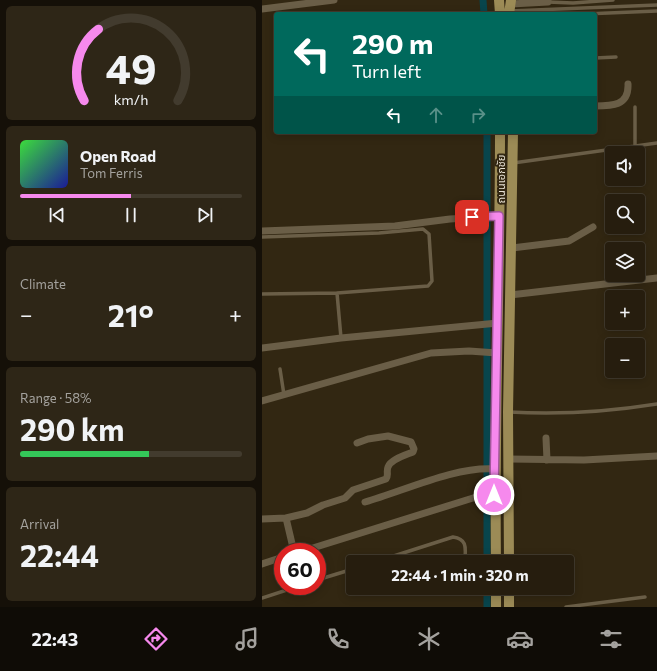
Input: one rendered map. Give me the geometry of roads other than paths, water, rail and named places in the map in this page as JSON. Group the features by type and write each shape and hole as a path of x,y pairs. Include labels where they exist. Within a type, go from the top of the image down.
{"main road":[{"path":"499,0 508,9"},
{"name":"ถนนเอกชัย","path":"494,555 494,495 487,468 488,352 494,324 496,216 500,134"},
{"name":"ถนนเอกชัย","path":"509,555 508,412 513,134"},
{"path":"496,595 496,607"},
{"path":"509,595 509,607"}],"street":[{"path":"262,9 334,0"},
{"path":"508,9 548,1"},
{"path":"597,106 618,104 625,98 628,91 628,84"},
{"path":"262,231 395,226 496,216"},
{"path":"512,248 569,241 593,227"},
{"path":"510,295 657,278"},
{"path":"262,348 341,338 494,324"},
{"path":"262,401 431,354 488,352"},
{"path":"262,519 286,518 307,513 323,505 345,498 353,490 382,481 388,478 388,468 391,463 413,452 414,449 411,442 388,436 368,439 357,443"},
{"path":"546,438 547,460"},
{"path":"508,459 584,460 657,456"},
{"path":"365,502 424,482 487,468"},
{"path":"326,544 474,498 494,495"},
{"path":"286,518 292,543"},
{"path":"262,564 274,560"}],"lane":[{"path":"548,1 573,3 613,0"},
{"path":"508,9 657,5"},
{"path":"597,13 657,11"},
{"path":"597,58 616,57"},
{"path":"635,107 635,145"},
{"path":"513,163 657,143"},
{"path":"262,237 379,233 423,229 429,234 432,280 428,286 337,293 262,294"},
{"path":"337,293 341,338"},
{"path":"280,369 284,395"},
{"path":"508,412 550,413 615,411 657,404"},
{"path":"397,555 453,537 462,540 466,544 465,555"},
{"path":"326,577 346,571"},
{"path":"262,598 274,594"},
{"path":"566,607 645,597"}],"waterway":[{"path":"483,0 484,12"},
{"path":"487,134 487,555"},
{"path":"487,595 487,607"}]}
